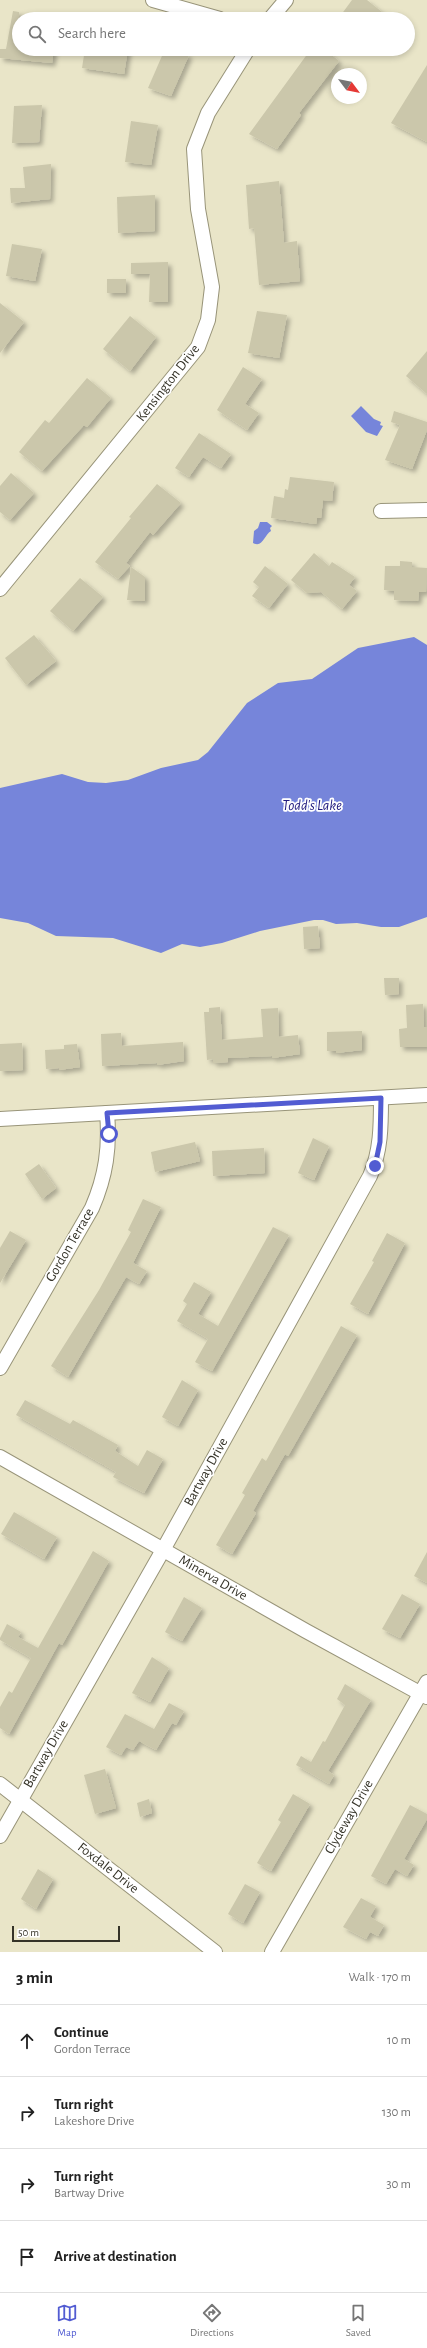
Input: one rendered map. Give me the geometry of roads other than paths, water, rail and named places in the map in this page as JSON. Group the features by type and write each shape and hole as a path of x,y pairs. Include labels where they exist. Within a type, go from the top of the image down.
{"street":[{"path":"153,0 195,12"},
{"path":"276,12 286,0"},
{"name":"Kensington Drive","path":"0,589 198,347 208,320 212,287 198,209 194,150 208,113 244,56"},
{"path":"381,511 427,510"},
{"path":"0,1119 427,1095"},
{"name":"Bartway Drive","path":"0,1836 163,1550 370,1176 379,1150 381,1098"},
{"name":"Gordon Terrace","path":"0,1368 92,1208 100,1191 108,1150 107,1113"},
{"name":"Minerva Drive","path":"0,1457 163,1550 425,1691"},
{"name":"Clydeway Drive","path":"272,1952 425,1691"},
{"name":"Foxdale Drive","path":"0,1784 215,1952"}],"water":[{"path":"361,406 374,419 381,422 380,425 383,426 377,436 366,432 351,416"},
{"path":"260,522 267,522 272,526 270,528 271,531 263,540 259,544 256,544 253,543 254,531 258,528"},
{"name":"Todd's Lake","path":"414,637 427,645 427,917 399,927 381,927 357,923 336,924 323,920 314,920 260,931 222,943 200,947 182,944 161,953 113,938 56,936 28,923 0,918 0,788 62,774 88,782 106,783 128,780 161,768 198,760 208,752 247,703 278,683 312,679 358,648"}]}
